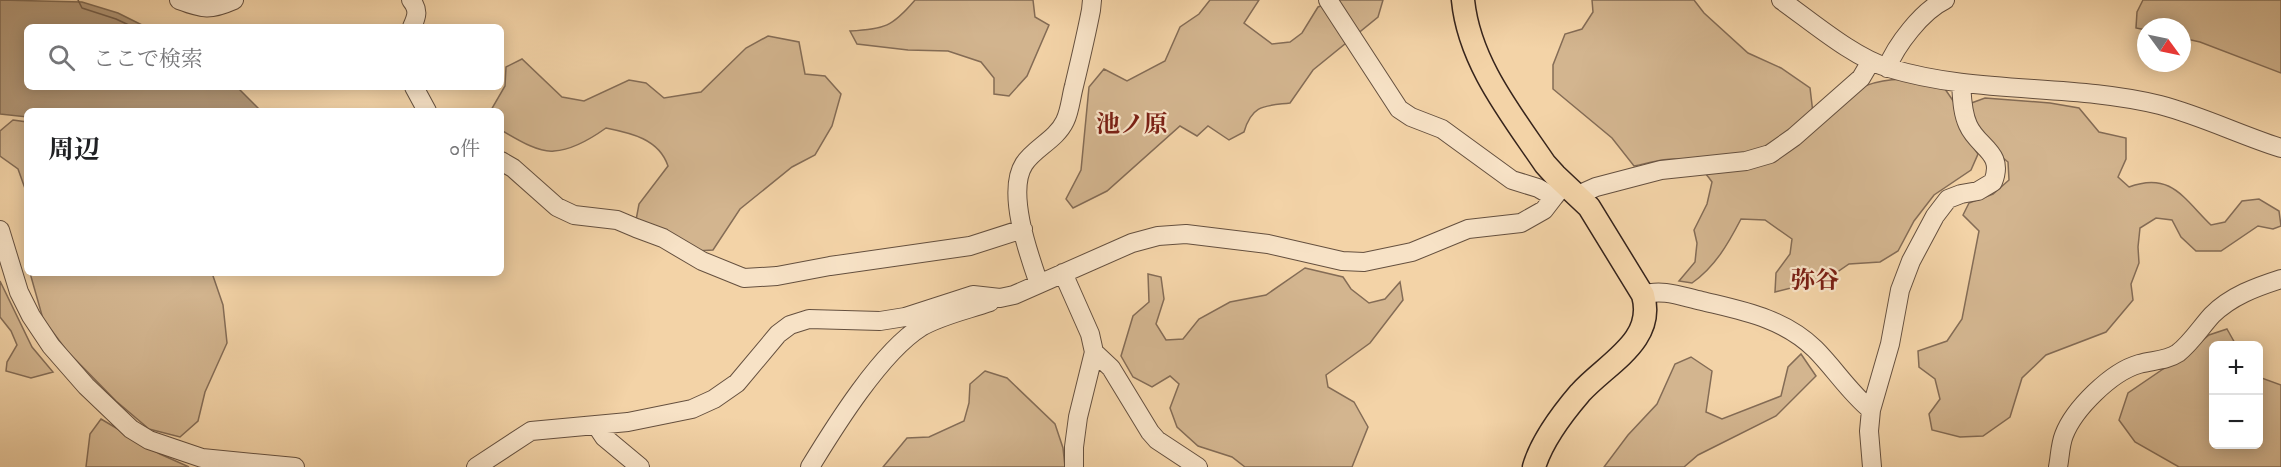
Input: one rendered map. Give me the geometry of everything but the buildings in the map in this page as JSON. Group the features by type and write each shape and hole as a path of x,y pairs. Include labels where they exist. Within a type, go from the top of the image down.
{"main road":[{"path":"1463,0 1472,42 1488,77 1566,192 1589,207 1643,295 1647,308 1645,321 1638,337 1580,393 1558,421 1534,467"}],"street":[{"path":"179,0 199,7 215,8 234,0"},
{"path":"411,0 416,6 417,15 413,24"},
{"path":"1039,284 1023,229 1018,194 1020,173 1024,163 1052,138 1064,122 1092,0"},
{"path":"1328,0 1398,109 1442,129 1512,180 1538,188 1566,192 1596,187 1660,170 1746,161 1770,154 1794,137 1860,78 1892,55 1920,19 1935,5 1945,0"},
{"path":"1780,0 1879,65 1961,83 2085,92 2160,105 2281,148"},
{"path":"1872,467 1869,431 1872,410 1890,344 1900,290 1911,261 1935,216 1948,200 1961,194 1978,191 1993,182 1998,171 1994,157 1969,128 1963,110 1961,83"},
{"path":"416,90 426,108"},
{"path":"504,162 557,207 574,215 616,220 663,238 717,268 744,278 777,276 970,246 1023,229"},
{"path":"810,467 874,374 906,338 923,326 942,317 1014,295 1132,243 1158,236 1186,234 1268,244 1342,261 1364,262 1412,252 1468,229 1521,223 1544,210 1566,192"},
{"path":"0,230 19,292 31,316 51,346 86,386 131,429 149,440 202,458 295,467"},
{"path":"1063,273 1090,334 1094,352 1078,417 1074,467"},
{"path":"2058,467 2062,439 2068,425 2095,393 2113,377 2138,364 2169,358 2181,351 2213,314 2229,302 2251,289 2281,279"},
{"path":"1643,295 1652,292 1668,293 1777,322 1794,331 1815,350 1846,386 1872,410"},
{"path":"476,467 531,431 628,422 692,409 714,399 737,383 778,334 790,325 809,319 880,321 905,317 973,295 1000,298"},
{"path":"1094,352 1104,358 1157,440 1198,467"},
{"path":"596,425 604,437 640,467"}],"shaded area":[{"path":"915,0 1033,0 1035,17 1049,25 1027,76 1009,96 994,94 994,78 981,62 948,51 908,50 857,44 850,31 887,25 900,16"},
{"path":"1210,0 1259,0 1244,23 1272,44 1290,42 1302,33 1318,7 1339,0 1383,0 1378,17 1313,70 1290,103 1267,106 1255,111 1244,132 1229,140 1208,126 1197,136 1180,126 1107,191 1073,208 1066,199 1081,170 1089,87 1104,69 1127,81 1165,61 1180,27 1199,14"},
{"path":"1592,0 1694,0 1704,13 1748,53 1781,68 1810,88 1813,113 1861,88 1886,80 1925,82 1945,89 1956,105 1963,132 1978,154 1971,170 1934,195 1914,221 1898,251 1880,262 1849,264 1827,279 1775,292 1776,273 1790,254 1792,239 1765,220 1741,219 1726,246 1708,270 1692,283 1679,281 1695,262 1697,243 1694,230 1707,204 1712,182 1695,165 1677,159 1634,166 1612,138 1553,89 1553,65 1565,34 1582,29 1593,12"},
{"path":"2143,0 2281,0 2281,73 2191,40 2191,18 2137,18 2137,28 2136,28 2137,12"},
{"path":"768,36 799,42 805,74 825,76 841,94 832,126 815,155 792,167 740,209 713,250 696,251 636,220 639,204 668,166 664,157 651,143 625,132 606,128 575,146 554,151 541,150 504,132 504,108 492,108 504,90 506,67 522,59 562,97 584,101 629,80 646,83 664,98 701,92 746,48"},
{"path":"1985,98 2050,103 2079,108 2099,132 2126,138 2126,159 2118,177 2129,187 2143,183 2166,185 2184,197 2211,225 2225,222 2242,201 2259,199 2279,211 2281,226 2273,229 2258,226 2221,251 2196,251 2181,237 2172,220 2156,218 2140,228 2139,263 2131,284 2133,300 2106,332 2046,355 2022,378 2010,417 1983,436 1960,437 1932,430 1929,414 1940,399 1935,379 1919,367 1918,351 1947,341 1962,319 1979,231 1963,215 1969,203 1993,194 2009,180 2008,162 1990,147 1966,105"},
{"path":"13,120 24,122 24,186 18,169 0,156 0,131"},
{"path":"1305,268 1343,277 1351,289 1369,303 1385,299 1400,282 1403,300 1370,343 1326,375 1328,387 1354,402 1368,427 1352,467 1245,467 1232,457 1198,446 1177,427 1170,408 1179,384 1170,376 1152,387 1133,377 1121,356 1133,316 1149,302 1148,274 1161,277 1164,299 1156,324 1166,340 1183,339 1199,319 1230,302 1266,295"},
{"path":"31,276 213,276 223,305 227,343 205,392 198,421 180,437 149,429 116,401 67,351 43,319"},
{"path":"0,281 32,347 53,372 31,378 6,371 7,362 17,345 11,331 0,317"},
{"path":"2227,329 2234,341 2209,341 2209,449 2263,449 2263,378 2281,385 2281,467 2179,467 2135,442 2119,420 2128,393 2209,335"},
{"path":"1801,354 1816,376 1776,416 1698,455 1684,467 1604,467 1628,435 1657,404 1675,364 1691,357 1712,371 1706,412 1722,419 1781,396 1788,367"},
{"path":"985,371 1007,378 1055,424 1063,448 1065,467 883,467 907,438 929,437 964,421 969,403 970,384"},
{"path":"101,419 160,454 189,467 86,467 90,434"}],"water":[{"path":"0,0 82,2 118,13 140,24 24,24 24,90 240,90 258,108 24,108 24,117 0,114"}],"district":[{"name":"池ノ原","path":"1132,124"},
{"name":"弥谷","path":"1815,280"}]}
